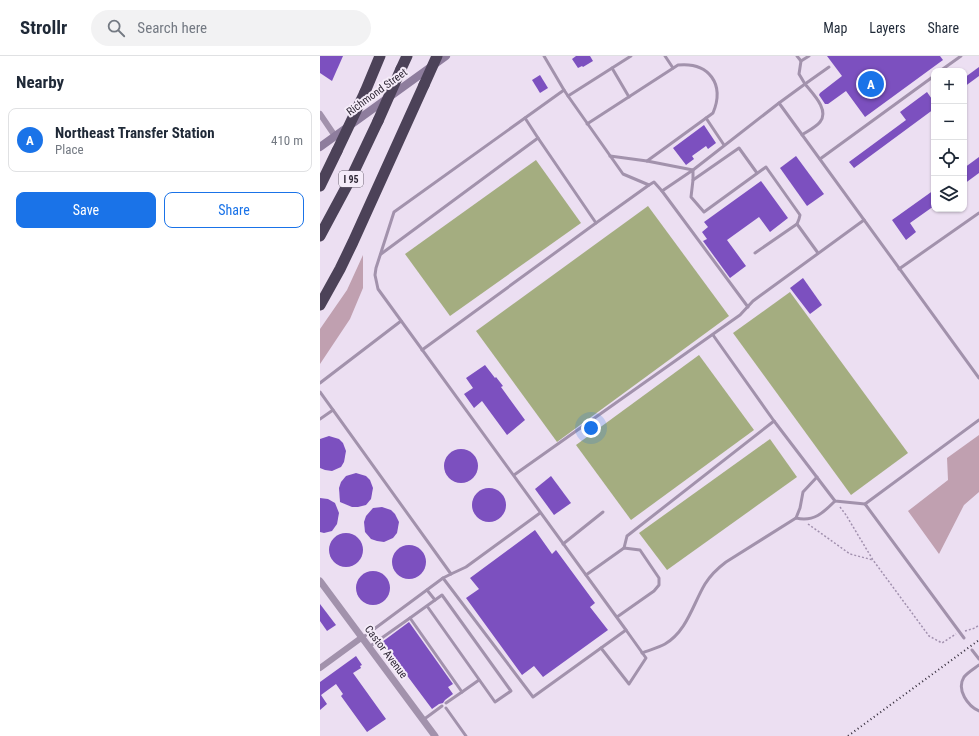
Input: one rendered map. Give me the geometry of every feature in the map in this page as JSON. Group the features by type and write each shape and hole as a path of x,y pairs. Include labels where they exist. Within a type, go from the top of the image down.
{"highway":[{"name":"I 95","path":"320,186 338,151 380,56"},
{"name":"I 95","path":"320,236 350,180 407,56"},
{"path":"320,305 350,249 437,56"}],"main road":[{"name":"Richmond Street","path":"320,147 446,56"}],"street":[{"path":"320,114 335,136"},
{"name":"Castor Avenue","path":"320,581 435,736"},
{"path":"320,668 361,638"}],"lane":[{"path":"544,56 568,96 623,174 649,185"},
{"path":"568,96 630,56"},
{"path":"665,56 673,68"},
{"path":"797,56 801,62 799,74 822,108 823,113 820,123 802,135"},
{"path":"801,62 809,56"},
{"path":"944,68 961,56"},
{"path":"587,124 678,65 689,64 700,67 709,73 715,82 718,92 717,103 713,113 647,161"},
{"path":"662,191 829,67"},
{"path":"612,68 629,97"},
{"path":"820,159 931,78"},
{"path":"564,90 394,212 376,268 376,282 378,289 646,658 629,684 601,648"},
{"path":"779,104 979,378"},
{"path":"525,118 596,224"},
{"path":"706,118 724,145"},
{"path":"381,254 538,138"},
{"path":"693,180 739,148 757,173"},
{"path":"610,156 647,161 692,170"},
{"path":"692,170 693,180 691,197 704,212 766,167 800,215 797,224 755,253"},
{"path":"422,350 654,182 748,307"},
{"path":"899,268 979,213"},
{"path":"514,475 740,315 753,301 864,220"},
{"path":"797,224 818,253"},
{"path":"320,382 401,320"},
{"path":"712,335 774,422 835,501 865,504 979,420"},
{"path":"320,392 451,574"},
{"path":"320,419 333,410"},
{"path":"586,575 624,548 627,536 774,422"},
{"path":"642,653 664,644 678,633 688,619 705,584 726,562 796,518 800,508 803,492 817,477"},
{"path":"796,518 802,520 816,518 835,501"},
{"path":"865,504 964,638"},
{"path":"361,638 443,578 466,567 540,512"},
{"path":"564,544 603,512"},
{"path":"617,617 654,591 657,588 659,581 659,578 640,550 624,548"},
{"path":"443,578 533,697 626,630"},
{"path":"427,590 435,600"},
{"path":"369,647 442,595 511,691 495,702 427,606"},
{"path":"410,618 462,692"},
{"path":"972,650 978,657"},
{"path":"979,665 964,677 962,685 966,700 971,706 979,711"},
{"path":"446,703 479,680"},
{"path":"423,720 442,706"},
{"path":"446,708 466,736"}],"path":[{"path":"835,501 846,515 873,560 929,636 942,643 959,632 975,628 979,625"},
{"path":"802,520 850,554 873,560"}],"shaded area":[{"path":"536,160 581,223 450,316 405,254"},
{"path":"648,206 729,316 557,442 476,331"},
{"path":"363,255 363,288 350,319 320,364 320,329 347,290"},
{"path":"790,292 908,453 851,495 733,333"},
{"path":"699,355 754,430 631,520 576,445"},
{"path":"979,435 979,492 964,505 939,554 908,511 948,480 947,458"},
{"path":"770,439 797,477 667,570 639,533"}],"building":[{"path":"320,56 343,56 332,81 320,73"},
{"path":"576,56 590,56 593,61 583,67 578,68 572,59"},
{"path":"827,56 940,56 943,60 865,117 846,91 828,104 825,104 819,95 842,76"},
{"path":"979,67 979,76 967,85 967,76"},
{"path":"540,75 548,88 540,93 532,80"},
{"path":"927,92 931,98 931,111 854,168 849,162 906,120 900,112"},
{"path":"704,125 716,143 708,149 706,146 692,156 694,159 686,165 673,148"},
{"path":"796,156 824,194 807,206 780,168"},
{"path":"979,157 979,173 967,182 967,176 967,166"},
{"path":"761,181 788,218 770,232 759,217 727,240 746,266 730,278 703,241 707,239 702,232 708,227 704,222"},
{"path":"931,192 931,208 910,223 916,232 906,240 892,220"},
{"path":"803,278 822,305 810,314 790,288"},
{"path":"485,365 503,386 501,387 525,420 507,435 482,401 474,408 464,394 473,388 466,378"},
{"path":"329,436 339,439 343,443 346,451 344,462 341,467 332,471 320,468 320,439"},
{"path":"458,449 464,449 468,450 475,456 478,466 477,473 471,480 464,483 458,483 454,482 447,476 444,469 444,463 445,459 451,452"},
{"path":"356,473 366,476 370,480 373,488 371,499 366,505 352,507 340,502 339,488 341,482 346,476"},
{"path":"551,476 571,503 554,515 535,489"},
{"path":"486,488 492,488 496,489 503,495 506,505 505,512 499,519 492,522 486,522 482,521 475,515 472,508 472,502 473,498 479,491"},
{"path":"320,498 328,499 335,503 339,513 337,524 332,531 324,533 320,532"},
{"path":"382,507 391,510 399,522 397,533 393,538 384,542 371,539 365,532 364,522 366,516 373,508"},
{"path":"535,530 552,554 556,550 595,603 590,607 608,630 543,677 534,666 522,675 466,598 479,589 470,578"},
{"path":"343,533 349,533 353,534 360,540 363,550 362,557 356,564 349,567 343,567 339,566 332,560 329,553 329,547 330,543 336,536"},
{"path":"406,545 412,545 416,546 423,552 426,562 425,569 419,576 412,579 406,579 402,578 395,572 392,565 392,559 393,555 399,548"},
{"path":"370,571 376,571 380,572 387,578 390,588 389,595 383,602 376,605 370,605 366,604 359,598 356,591 356,585 357,581 363,574"},
{"path":"320,604 336,625 327,631 320,621"},
{"path":"409,622 453,684 448,687 453,694 443,703 432,709 382,642"},
{"path":"356,656 362,665 360,666 361,668 353,673 386,719 367,732 341,696 343,694 336,684 321,695 327,704 320,710 320,682"}],"railway":[{"path":"848,736 979,640"}],"place":[{"name":"Northeast Transfer Station","path":"871,84"}]}
